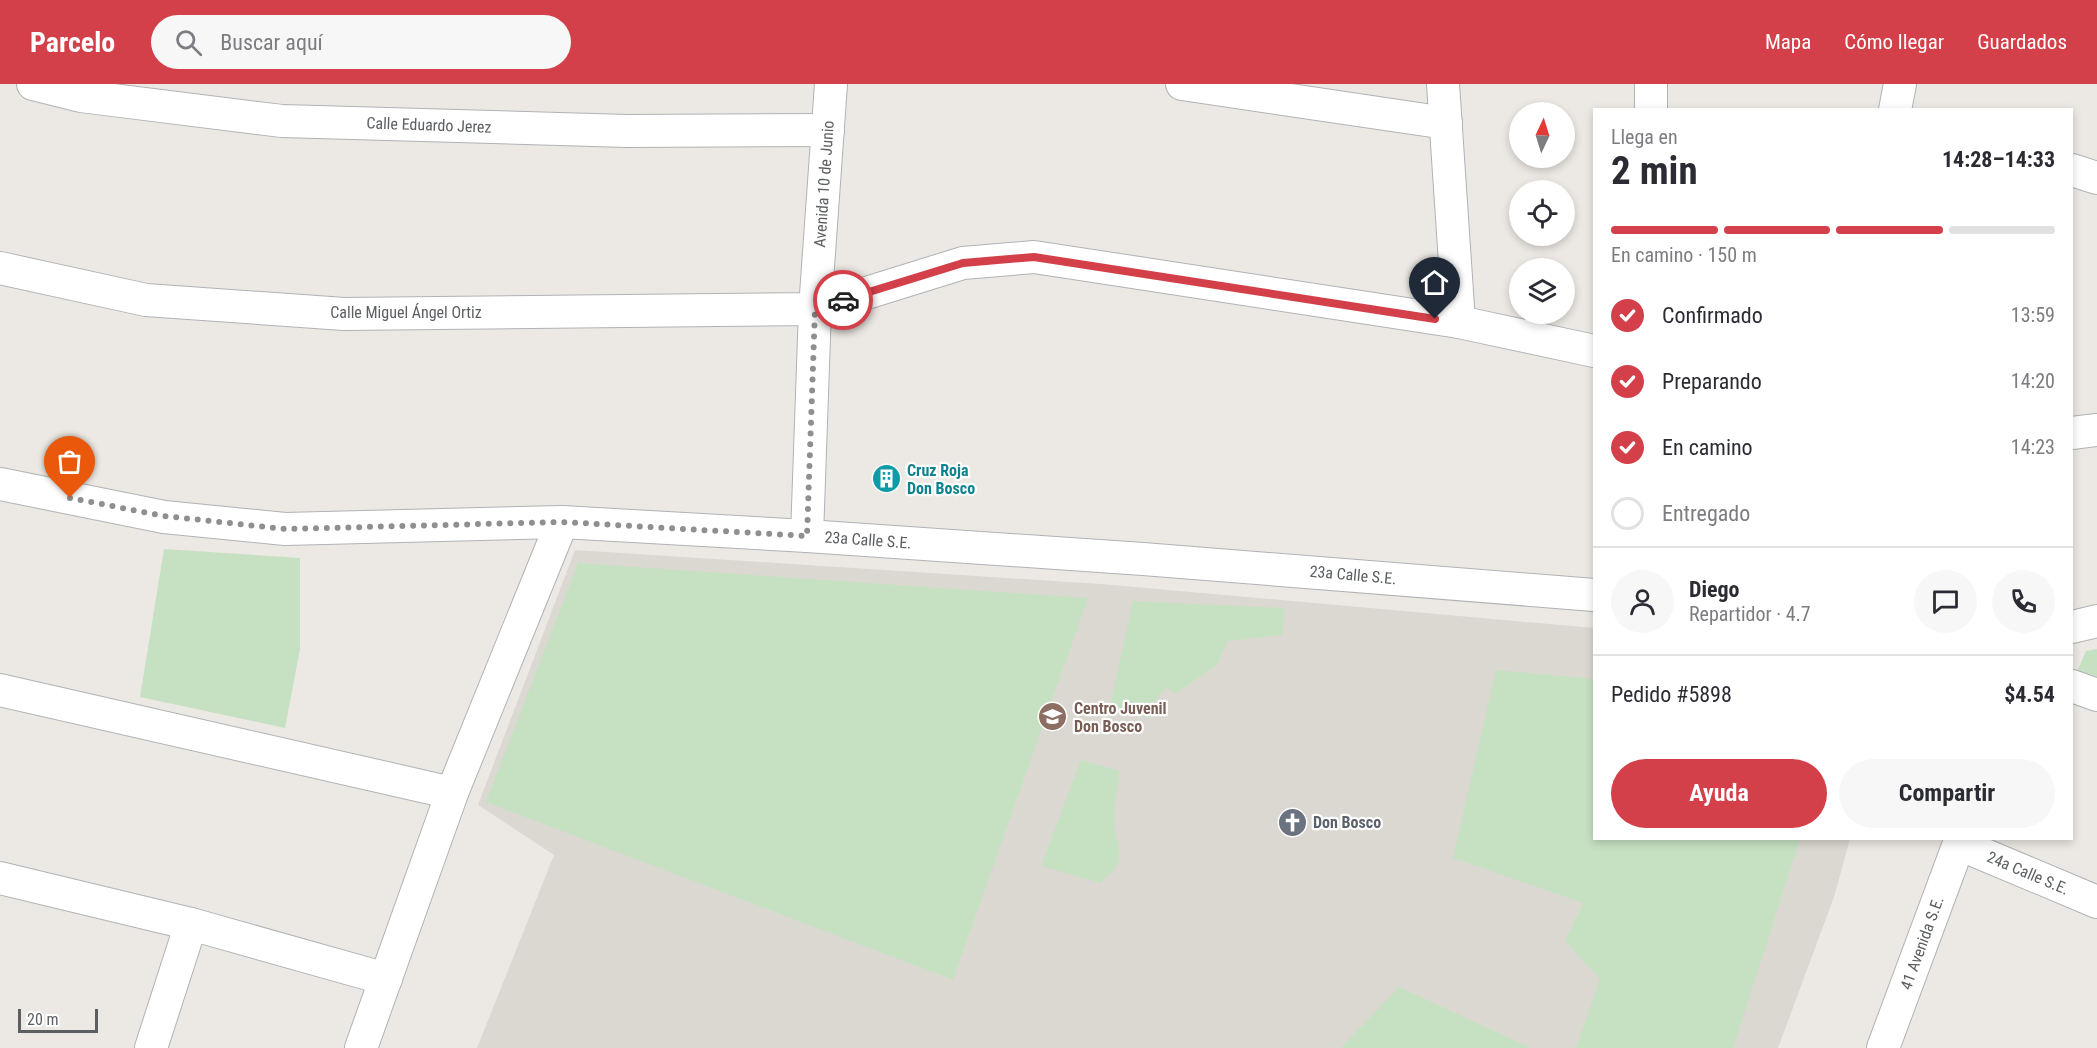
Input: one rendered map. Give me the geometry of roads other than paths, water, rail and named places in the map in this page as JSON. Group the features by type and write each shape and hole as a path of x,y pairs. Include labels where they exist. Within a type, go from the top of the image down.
{"street":[{"name":"Calle Eduardo Jerez","path":"33,84 81,96 282,121 627,131 828,130"},
{"name":"Avenida 10 de Junio","path":"807,536 815,309 831,84"},
{"path":"1182,84 1446,123"},
{"path":"1443,84 1459,322"},
{"path":"1651,84 1651,108"},
{"path":"1895,108 1900,84"},
{"path":"2073,170 2097,178"},
{"name":"Calle Miguel Ángel Ortiz","path":"0,268 146,300 344,314 815,309 963,263 1034,257 1459,322 1593,351"},
{"path":"2073,433 2097,430"},
{"name":"23a Calle S.E.","path":"0,484 164,516 285,529 562,522 1143,559 1593,595"},
{"path":"361,1048 452,793 562,522"},
{"path":"2073,627 2097,621"},
{"path":"2073,686 2097,695"},
{"path":"0,690 452,793"},
{"name":"24a Calle S.E.","path":"1960,841 2097,902"},
{"name":"41 Avenida S.E.","path":"1883,1048 1960,841"},
{"path":"2,886 191,924 386,979"},
{"path":"151,1048 191,924"}],"place":[{"name":"Cruz Roja Don Bosco","path":"886,479"},
{"name":"Centro Juvenil Don Bosco","path":"1053,717"},
{"name":"Don Bosco","path":"1292,822"}]}
